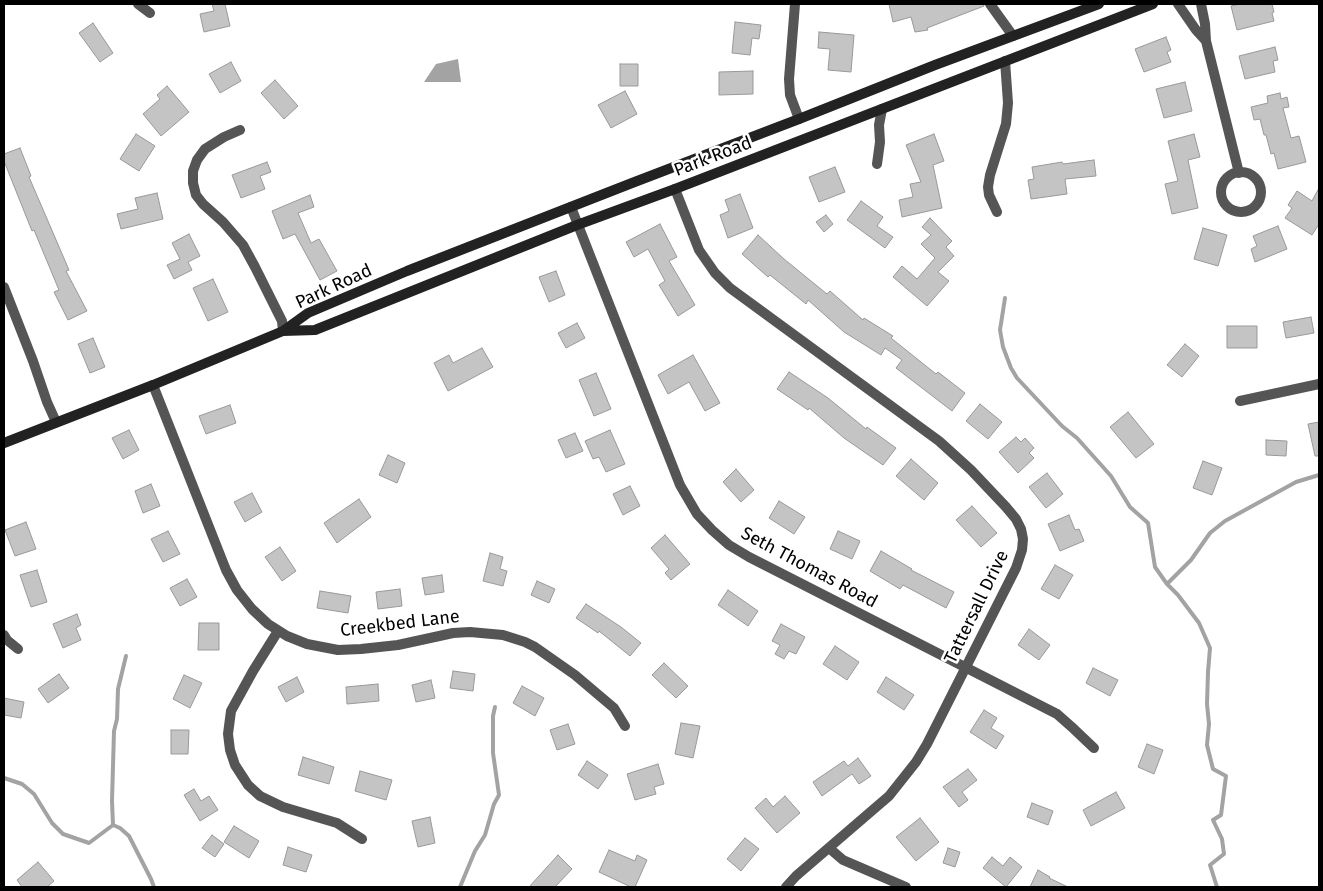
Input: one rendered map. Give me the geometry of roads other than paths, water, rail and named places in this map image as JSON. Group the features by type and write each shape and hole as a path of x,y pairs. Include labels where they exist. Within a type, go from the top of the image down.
{"main road":[{"name":"Park Road","path":"4,442 153,385 284,331 308,313 407,271 935,65 1099,4"},
{"name":"Park Road","path":"284,331 315,330 577,225 1153,4"}],"street":[{"path":"138,4 150,13"},
{"path":"796,4 789,79 790,95 799,119"},
{"path":"990,4 1013,36"},
{"path":"1178,4 1206,42"},
{"path":"1201,4 1206,42 1239,172"},
{"path":"997,212 988,186 1006,124 1008,103 1006,61"},
{"path":"877,164 880,142 879,125 882,109"},
{"path":"240,130 205,149 197,160 193,172 193,183 196,195 202,204 223,222 243,245 282,322 284,331"},
{"path":"1239,172 1252,174 1258,180 1262,195 1254,209 1239,213 1225,205 1221,190 1223,182 1229,176 1239,172"},
{"name":"Tattersall Drive","path":"675,189 699,250 714,273 730,288 940,441 971,470 1016,519 1023,539 1022,550 1016,568 927,744 916,762 888,796 796,876 786,887"},
{"name":"Seth Thomas Road","path":"571,207 680,485 702,519 712,530 729,545 749,557 1057,714 1094,748"},
{"path":"4,287 56,422"},
{"path":"1240,401 1319,384"},
{"name":"Creekbed Lane","path":"153,385 226,570 237,590 268,624 287,636 307,644 338,650 398,645 453,633 470,632 503,635 535,647 576,675 614,708 626,726"},
{"path":"278,631 252,671 231,710 228,734 230,750 235,765 248,785 260,796 283,806 337,824 362,839"},
{"path":"4,635 18,649"},
{"path":"829,848 843,860 906,887"}],"waterway":[{"path":"1005,298 1000,330 1003,347 1011,368 1017,378 1062,426 1077,438 1111,476 1130,507 1148,523 1155,567 1199,623 1210,648 1207,745 1213,769 1226,776 1221,815 1213,820 1222,839 1224,854 1210,865 1217,887"},
{"path":"1167,584 1191,560 1210,533 1225,521 1296,482 1319,475"},
{"path":"113,825 114,731 117,719 118,689 126,656"},
{"path":"460,887 475,851 485,835 494,804 499,795 493,753 493,716 495,707"},
{"path":"4,778 22,784 34,794 52,823 63,834 89,843 113,825"},
{"path":"113,825 129,836 154,887"}]}
